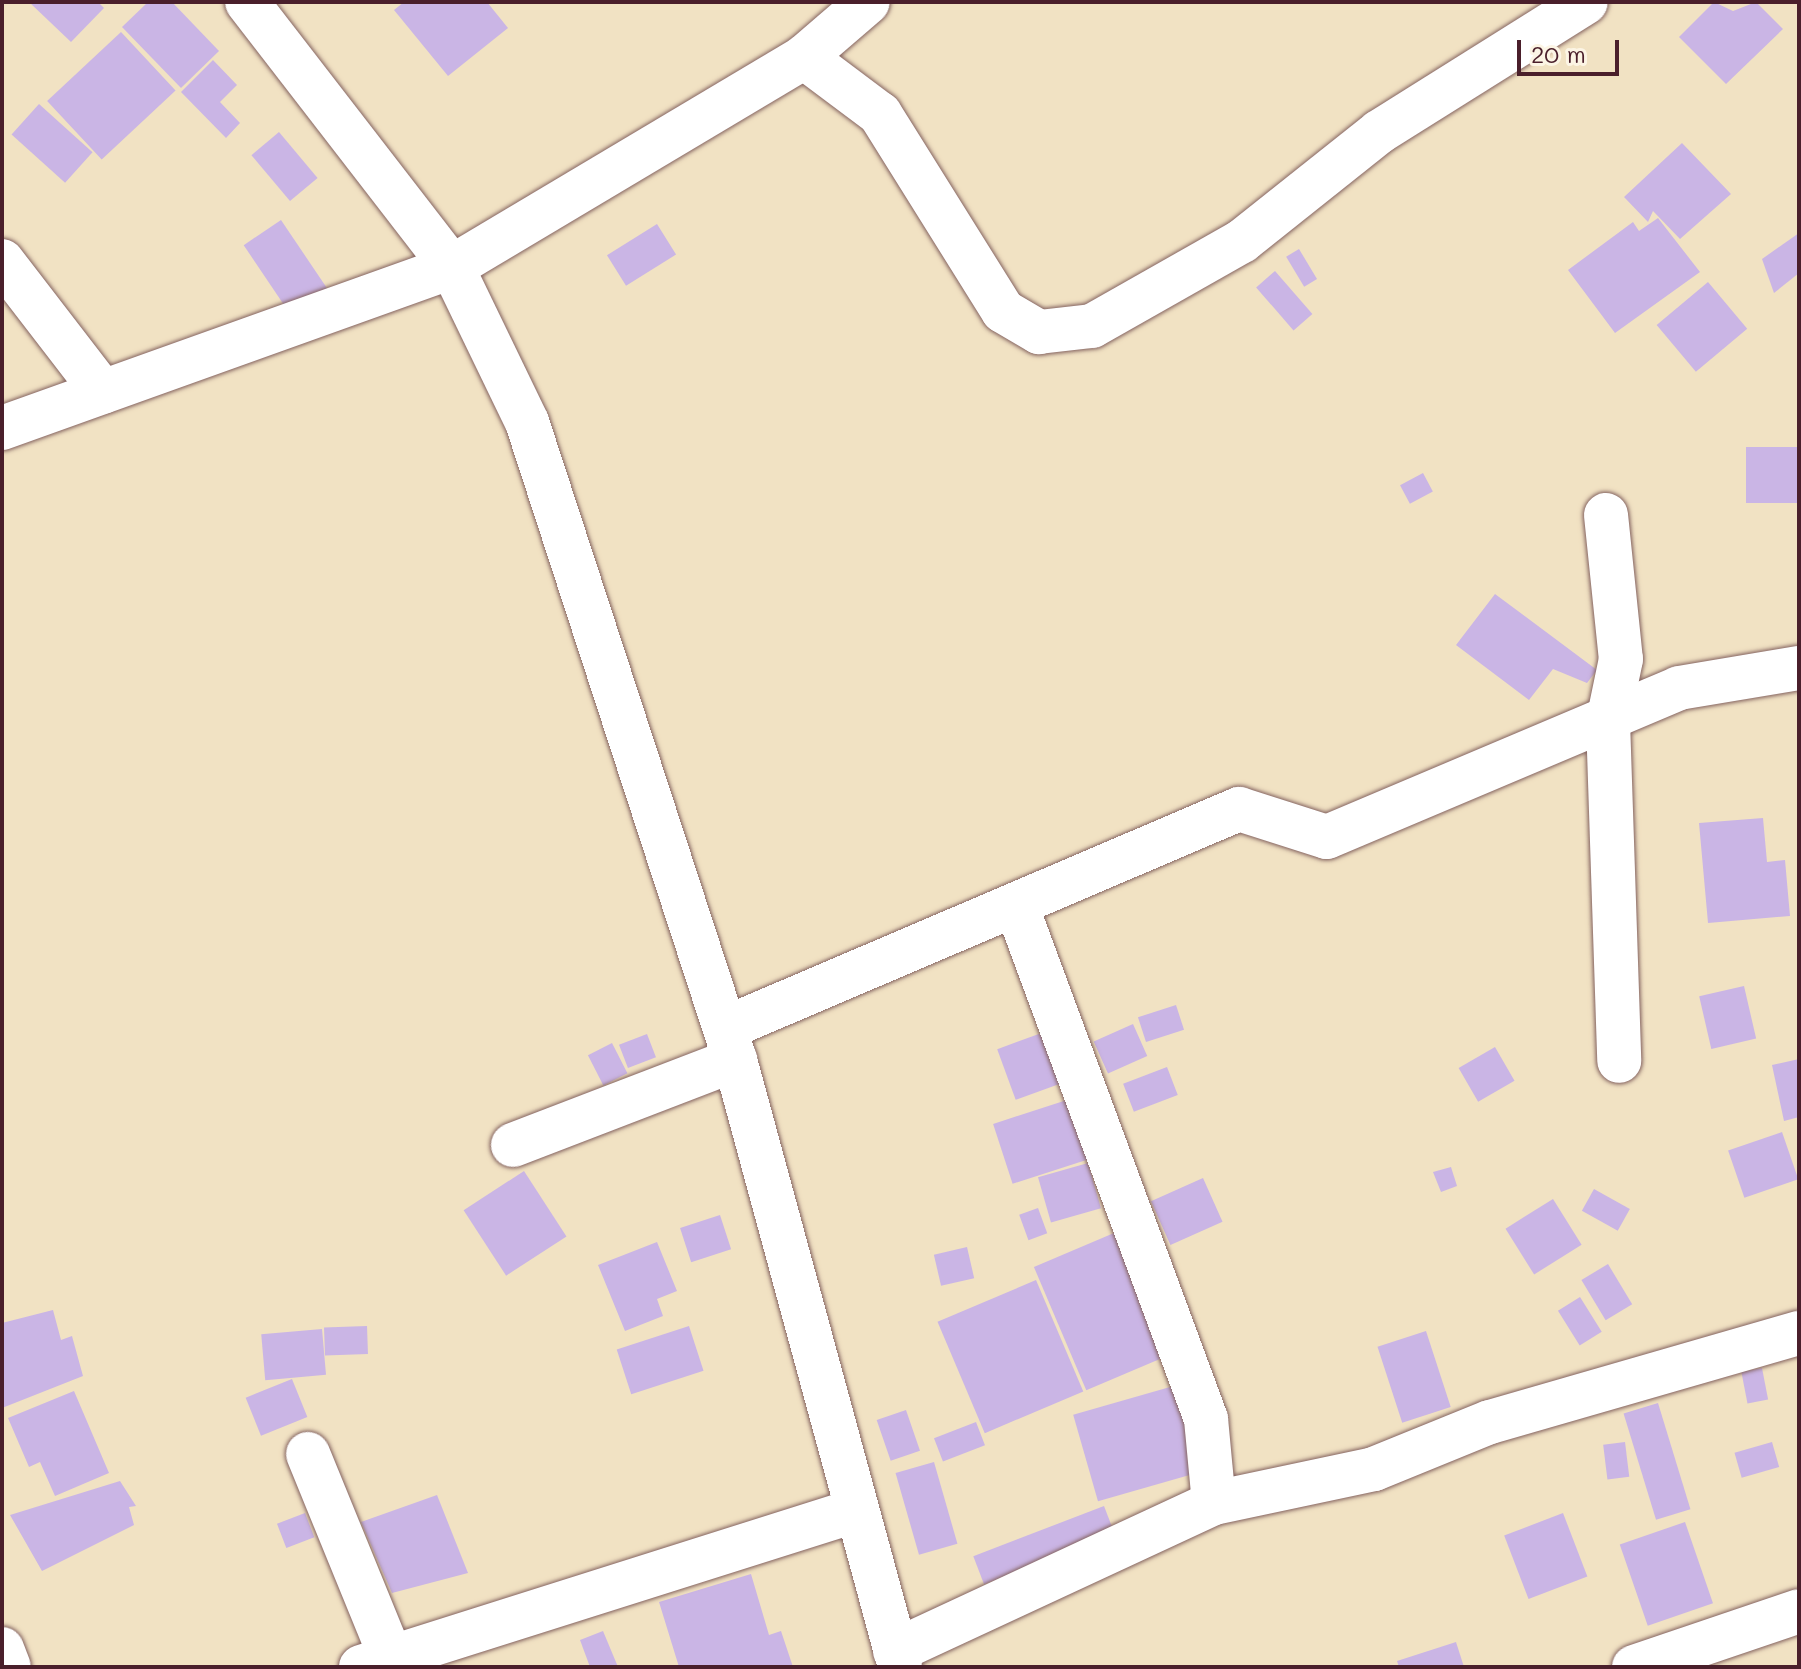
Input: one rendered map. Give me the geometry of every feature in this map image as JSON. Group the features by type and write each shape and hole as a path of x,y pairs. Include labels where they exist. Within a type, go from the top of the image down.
{"street":[{"path":"247,2 452,267 527,422 731,1044 897,1659 1214,1503 1374,1469 1490,1422 1799,1333"},
{"path":"5,424 452,267 804,57 868,2"},
{"path":"804,57 880,114 1003,311 1039,332 1092,326 1242,241 1379,132 1586,2"},
{"path":"2,261 103,392"},
{"path":"1606,515 1621,659 1608,721 1619,1061"},
{"path":"513,1145 731,1044 1016,905 1239,809 1327,837 1608,721 1679,688 1799,668"},
{"path":"1016,905 1206,1419 1214,1503"},
{"path":"308,1454 376,1662 857,1510"},
{"path":"1634,1667 1799,1611"},
{"path":"2,1649 9,1667"}],"building":[{"path":"29,2 98,2 104,8 71,42"},
{"path":"148,2 172,2 219,51 181,88 122,27"},
{"path":"404,2 487,2 508,28 448,76 394,10"},
{"path":"1714,2 1733,11 1756,2 1783,29 1726,84 1679,37"},
{"path":"121,32 176,91 102,159 47,101"},
{"path":"213,60 237,85 220,102 240,123 226,138 181,92"},
{"path":"39,104 93,152 65,183 12,134"},
{"path":"279,132 318,178 290,201 251,155"},
{"path":"1682,143 1731,194 1680,239 1653,211 1648,222 1624,197"},
{"path":"1658,218 1700,272 1615,333 1568,270 1633,222 1639,231"},
{"path":"281,220 332,296 295,321 244,245"},
{"path":"657,224 676,255 626,286 607,255"},
{"path":"1799,233 1799,273 1774,293 1762,259"},
{"path":"1299,249 1317,279 1304,287 1286,257"},
{"path":"1275,271 1312,314 1294,330 1256,287"},
{"path":"1708,282 1747,329 1696,372 1657,325"},
{"path":"1746,447 1799,447 1799,503 1746,503"},
{"path":"1423,473 1433,492 1410,504 1400,485"},
{"path":"1495,594 1597,670 1587,683 1553,669 1529,700 1456,645"},
{"path":"1763,818 1767,862 1785,860 1790,916 1708,923 1699,823"},
{"path":"1744,986 1756,1039 1711,1049 1699,996"},
{"path":"1176,1005 1184,1030 1146,1042 1138,1017"},
{"path":"1133,1024 1147,1056 1108,1073 1094,1041"},
{"path":"1047,1031 1065,1082 1016,1100 997,1049"},
{"path":"647,1034 656,1057 628,1068 619,1045"},
{"path":"612,1043 627,1073 603,1086 588,1055"},
{"path":"1495,1047 1514,1081 1478,1102 1459,1068"},
{"path":"1799,1059 1799,1117 1784,1121 1772,1065"},
{"path":"1167,1067 1178,1095 1134,1112 1123,1084"},
{"path":"1073,1098 1092,1158 1013,1184 993,1124"},
{"path":"1782,1132 1798,1179 1744,1198 1728,1151"},
{"path":"1088,1163 1101,1208 1051,1223 1038,1177"},
{"path":"1451,1167 1457,1186 1441,1192 1433,1172"},
{"path":"524,1171 566,1236 506,1276 464,1210"},
{"path":"1203,1178 1223,1222 1170,1245 1151,1201"},
{"path":"1594,1189 1630,1209 1618,1231 1582,1211"},
{"path":"1553,1199 1582,1245 1534,1274 1506,1229"},
{"path":"1038,1208 1047,1233 1028,1240 1019,1215"},
{"path":"720,1215 731,1249 691,1262 680,1228"},
{"path":"1114,1233 1166,1356 1086,1390 1034,1267"},
{"path":"657,1242 677,1291 657,1299 663,1316 625,1331 598,1265"},
{"path":"967,1247 974,1278 941,1286 934,1255"},
{"path":"1608,1264 1632,1304 1606,1320 1581,1280"},
{"path":"1036,1280 1083,1391 985,1433 938,1322"},
{"path":"1580,1297 1602,1332 1580,1346 1558,1311"},
{"path":"53,1310 61,1340 72,1336 83,1376 2,1408 2,1323"},
{"path":"367,1326 368,1354 325,1355 324,1328"},
{"path":"689,1326 704,1371 631,1394 617,1349"},
{"path":"322,1329 326,1375 265,1380 261,1334"},
{"path":"1426,1331 1451,1407 1402,1423 1377,1347"},
{"path":"1762,1368 1768,1399 1747,1403 1741,1372"},
{"path":"292,1379 307,1417 261,1436 246,1398"},
{"path":"1177,1385 1202,1472 1098,1501 1073,1415"},
{"path":"74,1391 109,1473 55,1496 40,1462 29,1467 8,1418"},
{"path":"1658,1403 1690,1509 1656,1520 1624,1414"},
{"path":"906,1410 920,1451 891,1461 877,1420"},
{"path":"976,1422 985,1445 943,1461 934,1438"},
{"path":"1625,1442 1629,1477 1607,1479 1603,1445"},
{"path":"1772,1442 1779,1467 1742,1478 1735,1453"},
{"path":"934,1462 957,1544 919,1555 896,1473"},
{"path":"120,1481 136,1506 129,1507 134,1525 42,1571 10,1515"},
{"path":"437,1495 468,1573 392,1593 361,1522"},
{"path":"1104,1506 1115,1534 984,1584 973,1556"},
{"path":"305,1513 314,1537 286,1548 277,1524"},
{"path":"1563,1513 1587,1576 1529,1599 1504,1536"},
{"path":"1685,1522 1713,1603 1648,1626 1620,1544"},
{"path":"751,1574 769,1635 781,1631 793,1667 679,1667 659,1602"},
{"path":"603,1631 618,1667 590,1667 580,1640"},
{"path":"1456,1642 1464,1667 1399,1667 1397,1661"}]}
